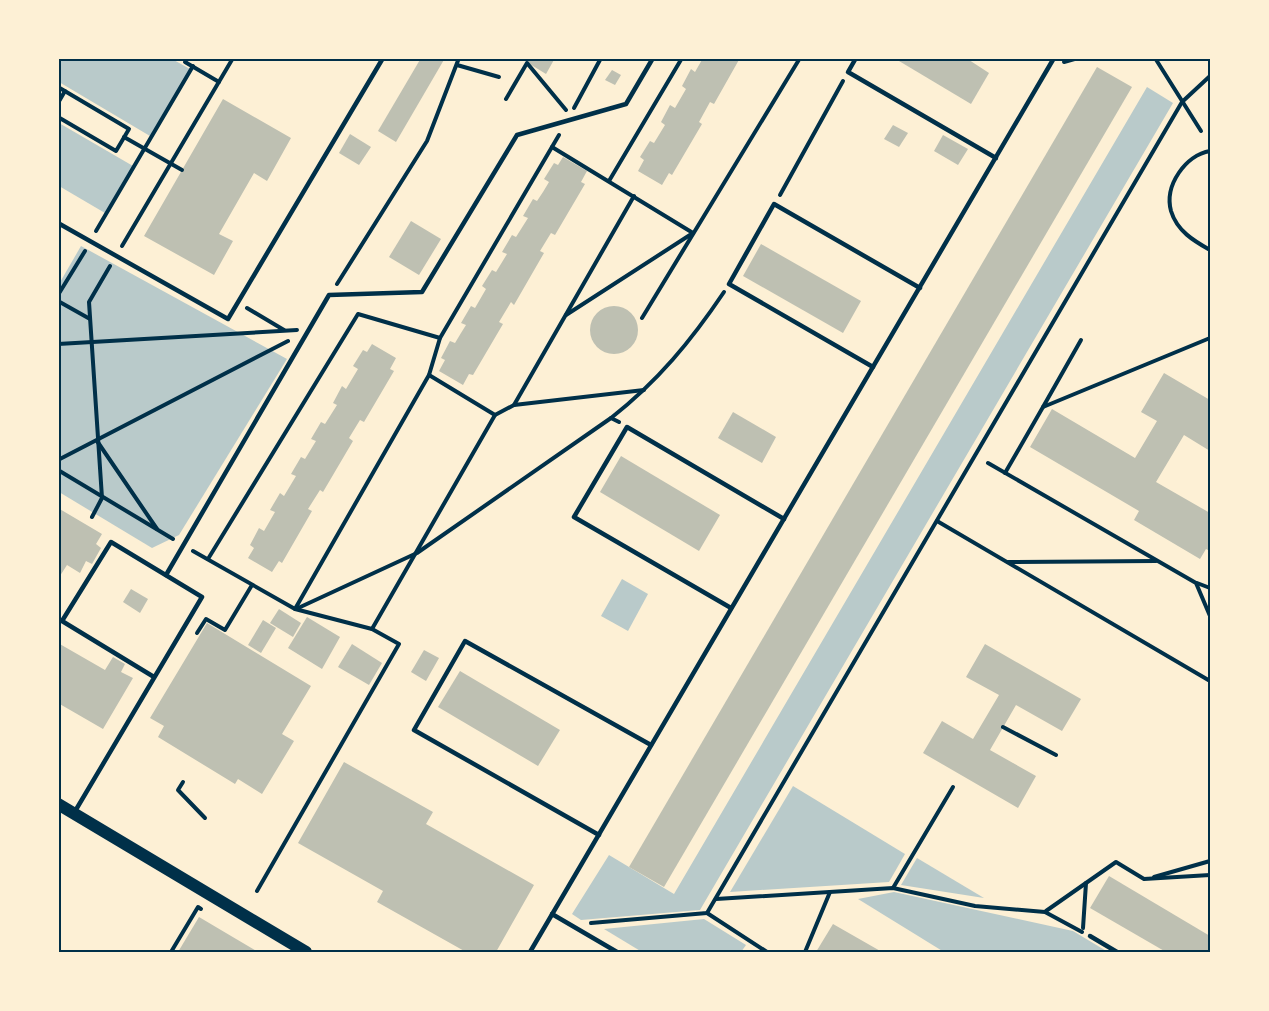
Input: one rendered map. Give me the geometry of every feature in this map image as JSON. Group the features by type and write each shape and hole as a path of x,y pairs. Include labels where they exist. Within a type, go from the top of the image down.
{"main road":[{"path":"58,804 306,952"}],"lane":[{"path":"58,223 228,319 383,58"},
{"path":"166,575 329,295 422,292 517,135 626,104 653,58"},
{"path":"856,58 848,72 996,158"},
{"path":"530,952 1054,58"},
{"path":"873,367 729,284 774,204 920,288"},
{"path":"731,608 574,517 627,427 784,519"},
{"path":"74,813 202,597 111,542 62,621 154,677"},
{"path":"599,835 414,730 465,641 651,745"},
{"path":"552,914 617,952"},
{"path":"1090,936 1117,952"}],"path":[{"path":"187,58 185,62 219,82"},
{"path":"92,517 102,498 89,302 233,58"},
{"path":"329,295 427,141 459,58"},
{"path":"506,99 527,63 570,115 601,58"},
{"path":"609,181 682,58"},
{"path":"642,318 800,58"},
{"path":"1155,58 1201,131"},
{"path":"457,65 499,77"},
{"path":"58,295 193,66"},
{"path":"774,204 848,72"},
{"path":"707,913 1182,102 1210,76"},
{"path":"58,87 129,129 116,151 58,117"},
{"path":"58,102 65,91"},
{"path":"295,609 429,375 440,338 567,120"},
{"path":"124,137 182,170"},
{"path":"552,147 693,233"},
{"path":"1210,151 1199,153 1180,170 1172,190 1171,211 1181,229 1210,250"},
{"path":"514,405 634,196"},
{"path":"565,316 693,233"},
{"path":"295,609 417,553 611,418 647,389 697,332 729,284"},
{"path":"58,301 90,319"},
{"path":"237,303 285,331"},
{"path":"208,560 358,314 440,338"},
{"path":"58,344 310,329"},
{"path":"58,460 310,329"},
{"path":"1042,407 1210,338"},
{"path":"1005,473 1081,340"},
{"path":"429,375 495,415"},
{"path":"372,629 495,415 514,405 647,389"},
{"path":"611,418 627,427"},
{"path":"97,440 159,532"},
{"path":"988,463 1196,583 1210,588"},
{"path":"58,470 159,532 295,609 372,629 399,644 257,891"},
{"path":"937,522 1210,681"},
{"path":"1007,562 1031,560 1158,561"},
{"path":"1196,583 1210,616"},
{"path":"194,639 206,619 225,630 252,585"},
{"path":"1003,727 1056,755"},
{"path":"183,782 178,790 205,818"},
{"path":"893,888 953,787"},
{"path":"1144,879 1210,861"},
{"path":"1046,912 1116,862 1144,879 1210,875"},
{"path":"1083,932 1086,883"},
{"path":"716,899 893,888 975,906 1046,912 1090,936"},
{"path":"805,952 830,892"},
{"path":"171,952 198,907"},
{"path":"590,923 707,913 766,952"},
{"path":"182,935 187,938"}],"shaded area":[{"path":"59,59 172,59 190,69 150,136 59,82"},
{"path":"1147,87 1173,103 700,910 581,920 572,914 609,855 674,894"},
{"path":"59,123 133,166 105,213 59,186"},
{"path":"81,246 287,359 179,535 152,548 59,492 59,284"},
{"path":"622,579 648,594 628,631 601,616"},
{"path":"793,786 905,854 889,882 730,892"},
{"path":"917,858 984,898 901,885"},
{"path":"894,892 1073,931 1108,952 944,952 858,899"},
{"path":"704,919 746,945 741,952 642,952 604,929"}],"building":[{"path":"421,58 445,58 396,142 378,131"},
{"path":"520,58 555,58 546,74"},
{"path":"703,58 740,58 714,104 710,102 699,122 702,124 672,175 669,173 662,185 638,171 644,160 640,157 650,141 654,143 665,125 661,122 670,105 675,108 686,89 682,86 691,69 695,72"},
{"path":"894,58 966,58 989,73 971,104"},
{"path":"1097,67 1132,87 664,887 629,867"},
{"path":"612,70 621,75 615,85 605,80"},
{"path":"223,99 291,138 267,181 254,173 219,234 233,241 214,275 144,236"},
{"path":"893,125 908,133 899,147 884,139"},
{"path":"350,134 371,147 359,165 339,153"},
{"path":"943,135 968,149 958,165 934,151"},
{"path":"563,157 587,171 581,182 585,184 555,235 551,233 540,251 544,253 514,305 511,302 499,322 503,324 473,375 469,374 463,385 439,371 445,360 441,358 450,341 455,343 466,325 461,323 471,306 475,308 486,289 482,286 492,270 496,272 507,254 502,252 512,235 516,237 528,218 523,216 533,199 537,201 549,182 544,179 554,163 558,165"},
{"path":"411,221 441,239 419,275 389,257"},
{"path":"761,244 861,301 843,333 743,276"},
{"path":"609,306 619,306 631,313 638,325 638,335 631,347 619,354 609,354 594,343 590,335 590,325 601,310"},
{"path":"372,344 396,358 390,369 394,371 364,422 360,420 349,438 353,441 323,492 320,490 308,509 312,511 282,563 279,561 272,572 248,558 254,548 250,545 259,528 264,531 275,512 270,510 280,493 284,496 296,476 291,474 301,457 305,459 316,441 311,439 321,422 325,424 337,405 333,403 342,386 346,389 358,369 353,366 363,350 367,352"},
{"path":"1164,373 1210,400 1210,451 1184,435 1156,482 1210,513 1210,551 1206,549 1200,559 1134,520 1139,511 1030,447 1052,409 1135,458 1157,421 1141,412"},
{"path":"733,412 776,437 762,463 718,438"},
{"path":"621,456 720,515 699,551 600,492"},
{"path":"58,508 102,534 96,544 101,548 92,564 86,561 80,573 67,565 58,579"},
{"path":"131,589 148,599 140,613 123,602"},
{"path":"279,609 301,623 293,637 270,623"},
{"path":"307,617 340,637 322,669 288,648"},
{"path":"263,620 276,628 261,653 248,645"},
{"path":"207,623 311,686 282,734 294,741 262,794 238,779 235,784 158,737 164,726 150,718"},
{"path":"58,643 105,670 113,657 125,664 121,672 133,678 103,729 58,703"},
{"path":"352,644 382,663 369,685 338,667"},
{"path":"985,644 1081,699 1062,731 1016,705 990,750 1036,776 1018,808 923,753 942,721 973,739 999,695 966,677"},
{"path":"424,650 439,658 426,681 411,672"},
{"path":"460,671 560,730 538,766 438,707"},
{"path":"344,762 433,812 426,824 534,885 496,952 466,952 377,902 383,891 298,843"},
{"path":"1109,876 1210,936 1210,952 1166,952 1090,908"},
{"path":"199,917 258,952 178,952"},
{"path":"833,924 882,952 816,952"}]}
